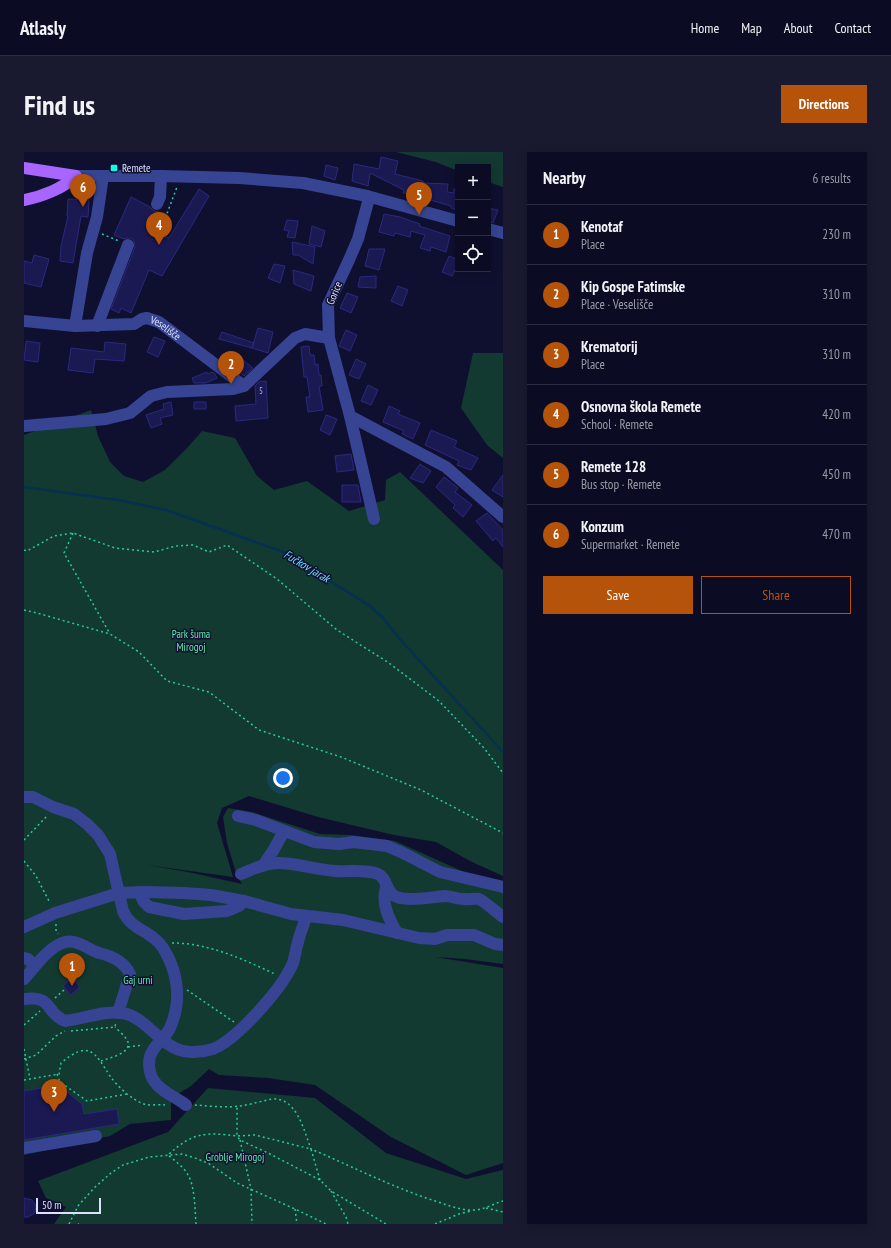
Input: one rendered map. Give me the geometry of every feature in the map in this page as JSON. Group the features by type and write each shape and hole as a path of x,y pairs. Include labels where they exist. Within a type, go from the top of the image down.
{"main road":[{"path":"24,168 76,176"},
{"path":"24,200 33,199 70,183 76,176"}],"street":[{"path":"76,176 239,178 303,183 367,196 455,220"},
{"path":"75,326 87,253 94,231 104,176"},
{"path":"157,204 160,197 161,176"},
{"name":"Gorice","path":"367,196 368,202 358,239 350,260 328,306 329,338 350,416 374,519"},
{"path":"491,230 503,233"},
{"path":"97,326 128,245"},
{"name":"Veselišče","path":"24,321 75,326 97,326 134,324 147,318 159,322 244,386"},
{"path":"24,426 106,419 130,413 151,396 167,392 233,389 244,386 295,338 305,334 329,338"},
{"path":"350,416 446,468 503,517"},
{"path":"24,797 33,797 53,808 74,814 98,835 110,854 127,919 156,940 166,953 176,982 178,997 176,1014 168,1030 151,1052 149,1064 150,1072 154,1082 163,1090 179,1099 186,1105"},
{"path":"238,816 256,820 314,842 339,844 354,842 387,846 440,872 503,887"},
{"path":"265,864 284,831"},
{"path":"241,874 265,864 278,863 337,871 362,871 379,875 384,879 386,887 385,903 387,912 397,933"},
{"path":"386,887 395,896 400,898 448,896 463,899 478,899 503,917"},
{"path":"139,892 144,902 149,907 184,914 227,911 239,906 244,901"},
{"path":"24,927 54,913 119,893 184,893 212,895 244,901 291,914 343,920 419,938 435,939 447,935 474,935 495,944 503,945"},
{"path":"24,999 41,999 48,1004 59,1018 65,1021 118,1013 133,1016 142,1022 159,1042 182,1051 203,1052 214,1048 228,1039 254,1016 279,987 293,963 306,916"},
{"path":"24,979 34,966 50,950 63,942 72,941 81,944 94,951 121,961 127,968 130,974 118,1013"},
{"path":"24,958 28,959 34,966"},
{"path":"24,1148 96,1136"}],"path":[{"path":"160,232 179,182"},
{"path":"94,231 128,245"},
{"path":"73,533 64,553 110,634"},
{"path":"24,550 27,551 54,536 73,533 115,548 154,552 176,546 193,545 209,552 227,545 276,579 337,630 389,663 439,701 484,748 503,773"},
{"path":"24,610 110,634 139,652 167,681 209,692 259,730 341,757 421,790 503,833"},
{"path":"24,840 53,808"},
{"path":"24,861 36,876 54,913 56,918 56,930 63,942"},
{"path":"160,946 171,943 202,946 236,957 284,978"},
{"path":"176,982 242,1027"},
{"path":"115,1027 118,1013"},
{"path":"25,1059 36,1055 56,1036 66,1031 115,1027 127,1040 128,1047"},
{"path":"101,1060 120,1054 128,1047 159,1042"},
{"path":"24,1049 30,1079"},
{"path":"24,1080 59,1074 61,1063 72,1054 83,1051 93,1052 101,1060 115,1083 127,1094 144,1104 165,1104"},
{"path":"57,1074 60,1082 87,1101 127,1094"},
{"path":"186,1105 237,1107 273,1099 282,1099 289,1104 298,1116 320,1180"},
{"path":"237,1107 237,1136 240,1140 251,1189 252,1224"},
{"path":"168,1155 178,1146 199,1135 212,1133 237,1136 255,1135 310,1149 406,1191 457,1208 472,1210"},
{"path":"240,1140 320,1180 331,1191 386,1224"},
{"path":"69,1224 78,1206 94,1188 123,1165 148,1157 182,1154 208,1163 237,1183 326,1224"},
{"path":"168,1155 188,1174 192,1186 196,1224"},
{"path":"331,1191 346,1217 348,1224"},
{"path":"435,1224 459,1214 486,1208 503,1201"},
{"path":"486,1208 503,1212"},
{"path":"295,1209 297,1224"}],"green space":[{"path":"396,152 503,152 503,187 491,183 491,164 455,164 455,170 436,162"},
{"path":"473,353 503,353 503,458 487,445 461,408"},
{"path":"91,410 98,436 110,462 124,476 143,482 165,470 202,431 235,438 257,476 274,490 307,481 349,511 385,500 386,480 400,472 503,570 503,876 470,861 436,842 394,835 318,817 249,796 222,808 217,823 233,877 147,865 242,884 237,876 227,843 223,817 228,808 252,812 320,834 351,835 395,841 473,876 503,884 503,964 435,957 503,968 503,1163 466,1175 391,1137 315,1085 268,1078 219,1075 209,1069 191,1086 170,1099 171,1120 130,1124 110,1136 24,1155 24,435"},
{"name":"Groblje Mirogoj","path":"208,1088 315,1098 386,1153 466,1179 503,1170 503,1224 54,1224 66,1207 46,1198 38,1181 168,1132"}],"building":[{"path":"381,157 398,161 395,174 423,181 423,183 448,184 447,192 454,193 455,189 455,209 451,208 451,206 427,199 428,197 403,193 404,190 370,173 368,186 352,181 354,164 379,169"},
{"path":"326,165 338,168 335,180 324,176"},
{"path":"199,189 209,196 162,276 149,270 131,313 121,308 119,313 111,309 135,247 134,241 131,238 124,239 114,235 131,197 150,207 154,211 159,212 151,232 169,238"},
{"path":"68,199 89,200 88,217 81,216 73,263 60,261 61,246 68,216"},
{"path":"491,209 498,210 493,223 491,222"},
{"path":"384,214 400,217 420,224 419,226 450,236 446,252 431,247 430,251 420,248 425,235 411,231 410,237 395,233 394,236 379,232"},
{"path":"287,220 298,221 295,238 287,237 289,231 284,230"},
{"path":"312,226 325,231 321,247 309,244"},
{"path":"292,242 315,247 313,264 298,255 293,255"},
{"path":"369,249 385,249 379,270 365,266"},
{"path":"34,255 49,259 41,287 24,283 24,261 32,263"},
{"path":"449,256 455,259 455,270 452,276 442,272"},
{"path":"274,264 285,266 280,283 268,278"},
{"path":"293,270 314,276 311,291 294,284"},
{"path":"376,276 376,288 358,287 360,277"},
{"path":"398,286 408,290 402,306 391,301"},
{"path":"347,293 358,297 351,313 340,308"},
{"path":"258,328 273,332 268,353 252,348"},
{"path":"346,330 357,335 350,351 339,346"},
{"path":"222,332 254,343 252,348 219,339"},
{"path":"154,337 165,341 158,357 147,352"},
{"path":"26,341 40,343 38,362 24,360"},
{"path":"105,342 126,344 124,361 95,359 93,373 68,370 71,348 104,352"},
{"path":"309,346 310,355 314,355 315,365 318,364 319,375 321,375 322,386 319,386 323,410 308,412 306,397 310,397 307,377 304,377 301,347"},
{"path":"356,359 366,364 359,379 349,375"},
{"path":"243,360 253,368 244,376 236,369"},
{"path":"207,372 207,374 213,372 217,378 206,383 194,383 192,378"},
{"path":"266,381 268,418 236,421 235,406 256,404 255,386 259,382"},
{"path":"368,385 378,390 371,405 361,401"},
{"path":"171,402 173,415 160,418 162,424 151,428 146,415 164,409 163,404"},
{"path":"194,402 206,402 206,409 194,409"},
{"path":"389,406 400,411 398,414 420,423 413,439 402,434 404,431 383,422"},
{"path":"326,415 337,419 330,435 320,430"},
{"path":"431,430 457,441 454,447 478,458 471,470 457,465 459,461 425,445"},
{"path":"351,454 354,470 337,472 335,456"},
{"path":"420,464 431,471 423,483 410,478"},
{"path":"503,475 503,497 492,490"},
{"path":"444,477 458,488 455,492 472,505 463,517 453,508 455,505 436,487"},
{"path":"342,485 358,485 361,502 342,502"},
{"path":"487,513 503,530 503,547 496,538 493,541 476,521"},
{"path":"72,978 80,987 71,995 63,986"},
{"path":"58,1085 82,1104 84,1114 117,1109 119,1124 24,1140 24,1091"},
{"path":"24,1198 32,1200 36,1206 35,1212 28,1217 24,1217"}],"waterway":[{"name":"Fučkov jarak","path":"24,487 118,500 166,510 289,554 370,606 383,618 398,637 503,752"}],"place":[{"name":"Remete","path":"114,168"},
{"name":"Konzum","path":"83,207"},
{"name":"Remete 128","path":"419,215"},
{"name":"Osnovna škola Remete","path":"159,245"},
{"name":"Kip Gospe Fatimske","path":"231,384"},
{"name":"Kenotaf","path":"72,986"},
{"name":"Krematorij","path":"54,1112"}],"park label":[{"name":"Park šuma Mirogoj","path":"191,640"},
{"name":"Gaj urni","path":"138,980"}]}
